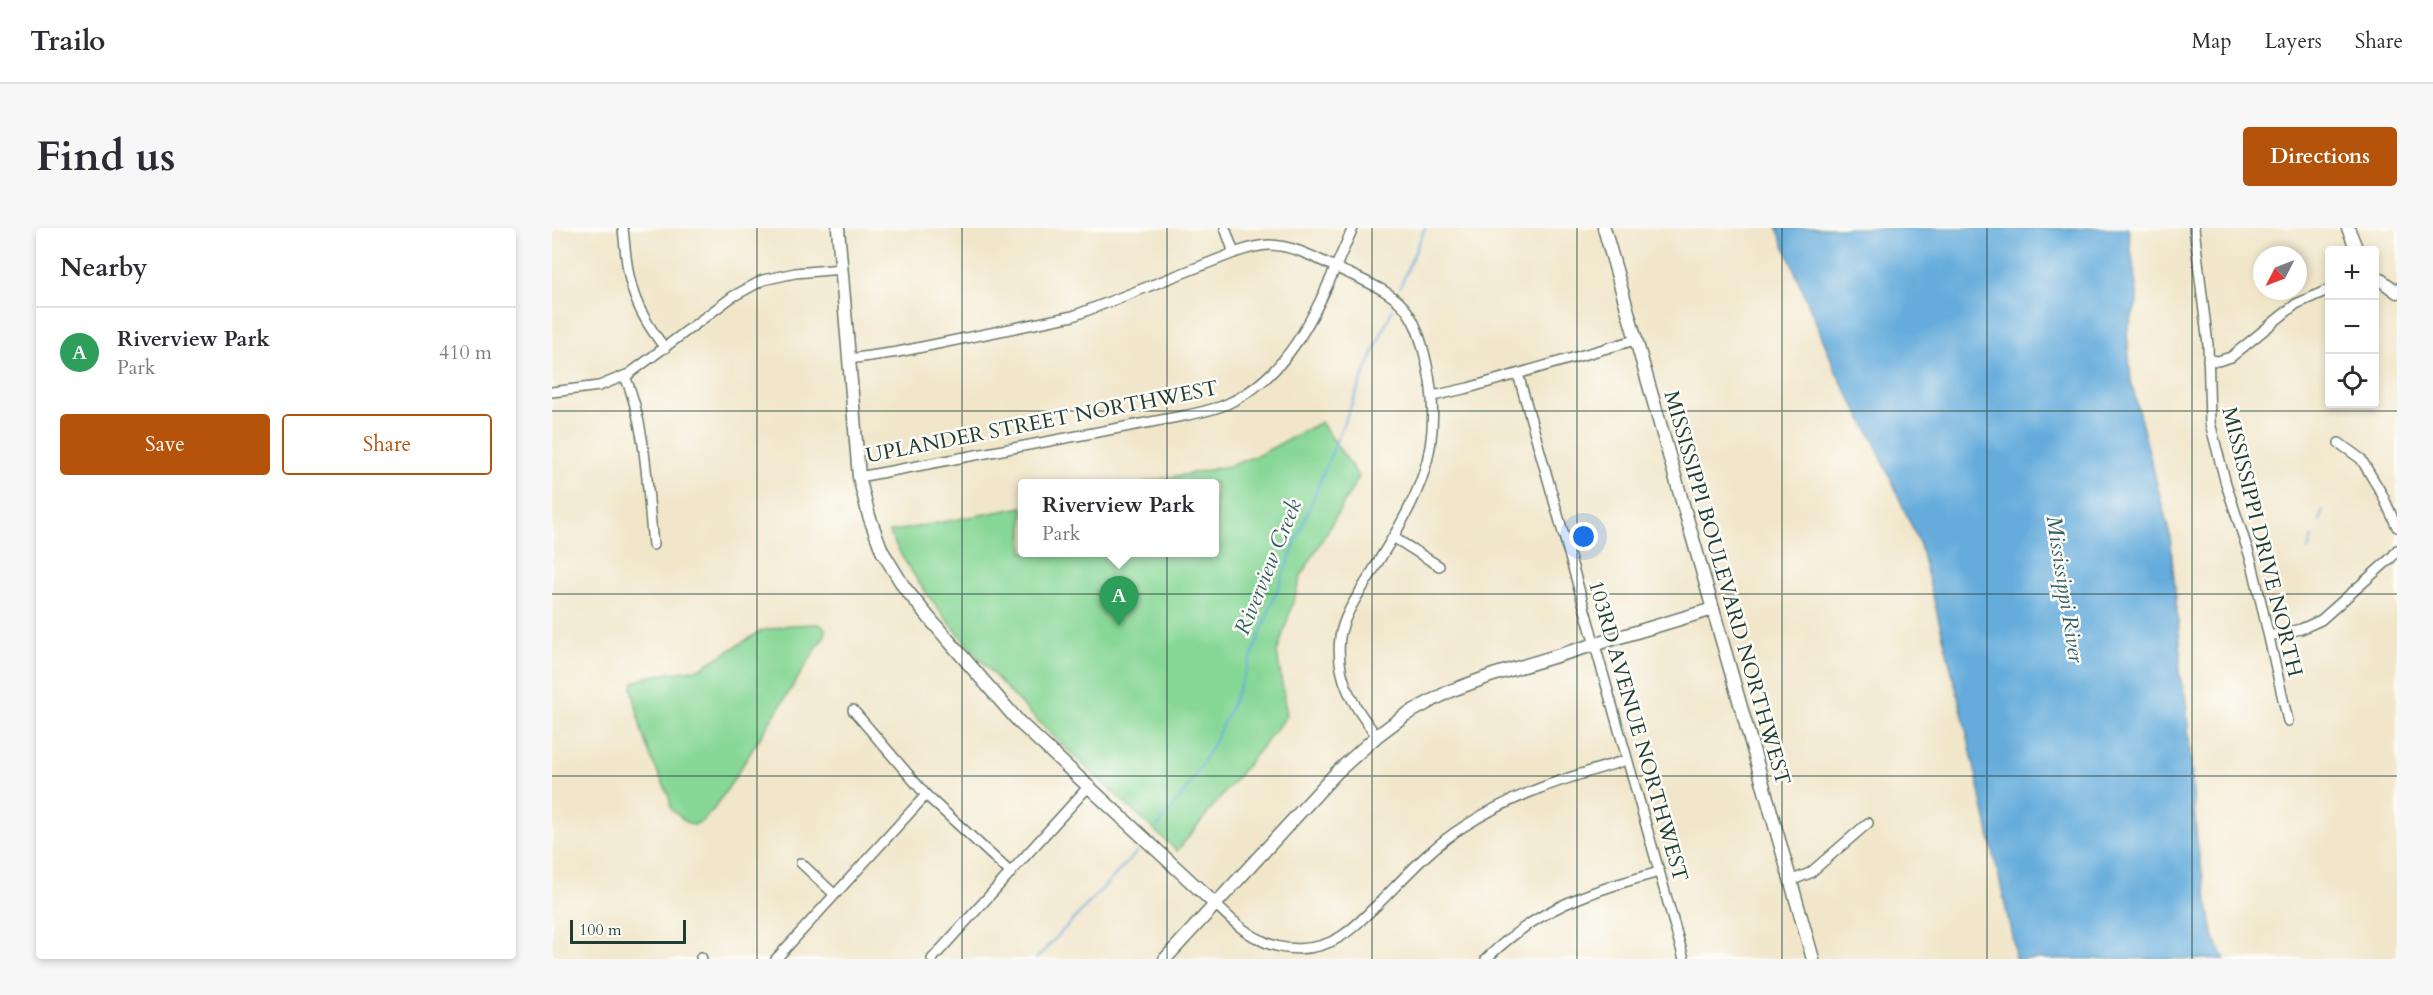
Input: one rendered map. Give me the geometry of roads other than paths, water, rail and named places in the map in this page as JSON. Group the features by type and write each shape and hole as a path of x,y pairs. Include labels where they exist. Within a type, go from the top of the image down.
{"street":[{"path":"623,228 627,273 633,296 645,320 665,348"},
{"path":"838,228 859,477 877,540 892,569 908,593 1013,715 1246,931 1269,944 1292,949 1327,944 1358,924 1422,859 1463,827 1502,803 1537,788 1627,760"},
{"path":"1225,228 1234,253"},
{"name":"UPLANDER STREET NORTHWEST","path":"859,477 1202,412 1225,405 1258,386 1287,356 1312,317 1353,228"},
{"name":"MISSISSIPPI BOULEVARD NORTHWEST","path":"1604,228 1813,959"},
{"name":"MISSISSIPPI DRIVE NORTH","path":"2193,228 2208,360 2210,423 2226,484 2252,563 2288,720"},
{"path":"2348,228 2355,246"},
{"path":"849,358 898,352 1073,316 1254,247 1278,246 1299,252 1389,293 1407,310 1418,332 1433,396 1432,432 1425,474 1410,509 1350,609 1340,637 1340,664 1347,692 1377,736"},
{"path":"552,392 587,388 625,376 732,297 756,283 781,275 842,269"},
{"path":"2379,279 2397,292"},
{"path":"2208,360 2224,360 2231,357 2296,304 2325,291"},
{"path":"1433,396 1635,340"},
{"name":"103RD AVENUE NORTHWEST","path":"1518,374 1684,959"},
{"path":"625,376 638,410 653,545"},
{"path":"2339,443 2361,459 2382,494 2397,527"},
{"path":"1393,537 1439,566"},
{"path":"2269,636 2301,629 2321,620 2397,550"},
{"path":"1165,959 1337,772 1377,736 1423,704 1456,688 1493,675 1713,609"},
{"path":"853,710 926,795 1011,873"},
{"path":"932,959 1089,787"},
{"path":"776,959 926,795"},
{"path":"1790,881 1810,873 1868,823"},
{"path":"801,863 834,894"},
{"path":"1486,959 1522,927 1561,904 1659,872"}],"water":[{"name":"Mississippi River","path":"1777,228 2128,228 2137,292 2137,303 2127,332 2131,381 2170,536 2181,653 2179,673 2186,700 2197,843 2214,939 2225,959 2015,959 2014,945 1963,716 1920,545 1873,439 1838,376"}],"waterway":[{"name":"Riverview Creek","path":"1400,287 1425,228"},
{"name":"Riverview Creek","path":"1157,827 1197,773 1228,713 1333,449 1392,310"},
{"path":"2319,521 2323,510"},
{"path":"2308,550 2312,537"},
{"name":"Riverview Creek","path":"1036,959 1137,852"}],"place":[{"name":"Riverview Park","path":"1119,626"}]}
